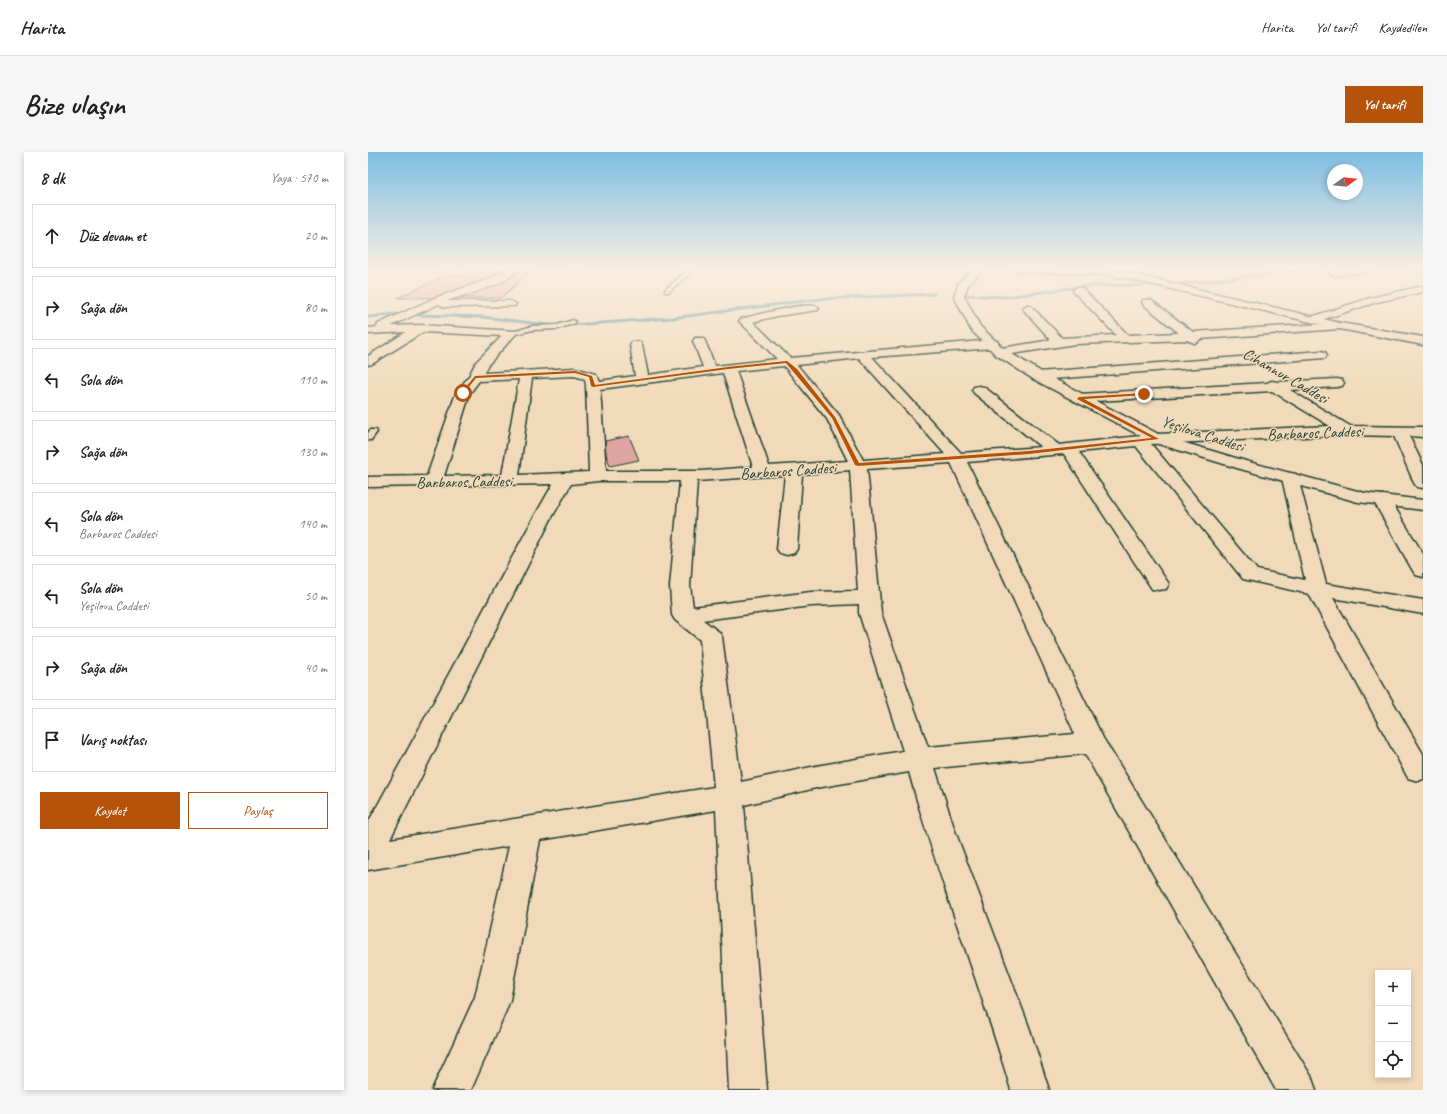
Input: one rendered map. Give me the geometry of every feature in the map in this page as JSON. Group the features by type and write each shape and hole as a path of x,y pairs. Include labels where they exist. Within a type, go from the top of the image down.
{"street":[{"path":"371,331 413,312"},
{"path":"786,312 746,321 795,370 834,418 858,465 870,612 919,759 940,831 1011,1027 1030,1090"},
{"name":"Yeşilova Caddesi","path":"967,312 975,328 996,348 1038,376 1079,398 1149,440 1364,498 1423,505"},
{"path":"1030,312 1058,342"},
{"path":"1100,312 1126,338"},
{"name":"Cihannur Caddesi","path":"1159,312 1209,350 1346,430"},
{"path":"1284,312 1340,326 1423,341"},
{"path":"1315,319 1337,312"},
{"path":"593,386 710,370 863,355 1340,326"},
{"path":"371,331 420,328 511,333"},
{"path":"368,361 420,328"},
{"path":"433,482 463,393 481,366 511,333"},
{"path":"699,341 710,370"},
{"path":"636,345 642,379"},
{"path":"1038,376 1321,354"},
{"path":"863,355 957,458 1092,744 1297,1090"},
{"path":"728,368 763,472"},
{"path":"475,377 575,372 591,376 593,386 598,476"},
{"path":"510,480 526,374"},
{"path":"1079,398 1337,383"},
{"path":"979,390 1062,449 1159,584"},
{"name":"Barbaros Caddesi","path":"368,482 565,479 598,476 689,476 957,458 1149,440 1346,430 1423,432"},
{"path":"1399,431 1423,483"},
{"path":"1149,440 1250,575 1317,589 1423,607"},
{"path":"787,549 794,469"},
{"path":"689,476 680,586 683,615 711,637 729,796 748,1090"},
{"path":"1290,478 1317,589 1418,770"},
{"path":"368,852 542,519 565,479"},
{"path":"1382,500 1423,571"},
{"path":"683,615 812,599 869,597"},
{"path":"368,856 729,796 816,777 919,759 1092,744"},
{"path":"451,1090 492,1000 527,830"}],"lane":[{"path":"511,333 532,328 561,326 570,323"}],"building":[{"path":"629,436 639,460 610,466 606,454 605,441"}],"waterway":[{"path":"418,315 483,317 557,326 672,318 721,312"},
{"path":"368,317 396,314"}],"route":[{"path":"463,393 475,377 575,372 591,376 593,386 728,368 787,362 834,418 858,465 1029,453 1157,439 1079,398 1144,394"}]}
